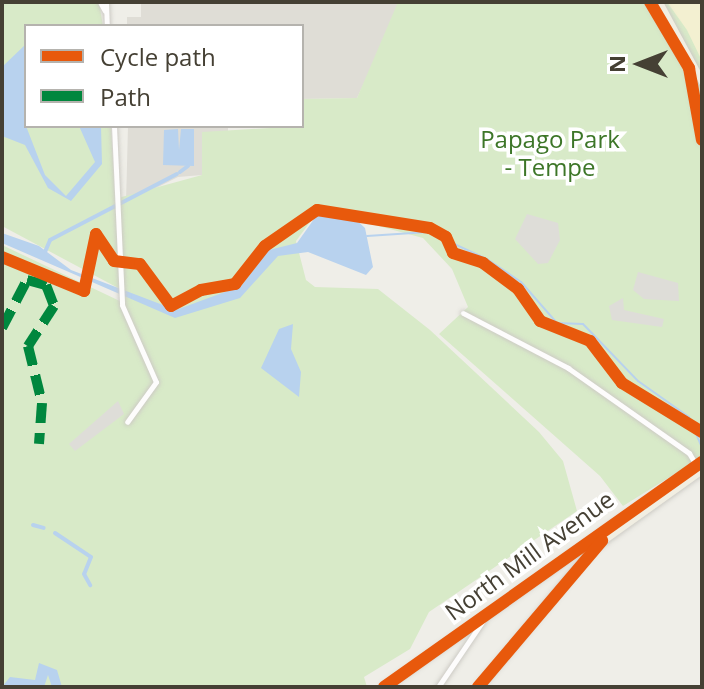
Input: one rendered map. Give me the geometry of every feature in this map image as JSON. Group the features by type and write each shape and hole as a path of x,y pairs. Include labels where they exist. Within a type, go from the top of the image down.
{"main road":[{"path":"650,2 689,68 702,140"},
{"path":"659,2 702,82"},
{"name":"North Mill Avenue","path":"384,687 573,549 700,467"},
{"name":"North Mill Avenue","path":"483,685 584,558 618,526 700,467"},
{"path":"573,549 584,558"}],"street":[{"path":"103,2 107,24"},
{"path":"114,128 122,305 156,382 127,422"},
{"path":"463,313 568,368 700,467"},
{"path":"438,687 498,603"}],"shaded area":[{"path":"141,2 398,2 398,11 357,98 304,99 304,24 127,24 127,17 141,17"},
{"path":"128,128 228,128 202,175 178,177 126,203"},
{"path":"527,214 558,223 560,240 548,263 538,264 515,239"},
{"path":"638,272 678,283 679,301 644,299 633,290"},
{"path":"623,298 624,310 664,319 662,327 612,320 609,306"},
{"path":"118,401 124,414 75,451 69,444"}],"green space":[{"path":"2,2 99,2 103,24 24,24 24,128 111,128 120,289 2,226"},
{"name":"Papago Park - Tempe","path":"398,2 702,2 702,457 623,506 600,476 439,334 468,307 452,269 423,238 319,210 296,241 306,280 315,287 378,289 430,330 539,432 563,461 577,511 429,612 410,649 364,677 367,687 2,687 2,245 124,303 118,198 202,175 202,132 304,128 304,99 357,98"}],"sand":[{"path":"667,2 702,2 702,61 687,30"}],"water":[{"path":"24,46 24,128 27,128 45,175 66,196 95,162 80,128 101,128 102,164 71,201 48,188 25,145 2,136 2,67"},
{"path":"178,129 179,150 181,129 194,129 194,166 163,165 164,130"},
{"path":"319,212 351,215 365,228 373,267 366,275 308,252 278,256 240,298 175,318 2,243 2,233 39,246 71,270 176,310 241,286 269,250 297,243"},
{"path":"293,324 291,349 301,372 299,397 261,368 279,329"},
{"path":"39,663 57,670 62,687 52,687 48,675 44,687 2,687 10,677 35,680"}],"waterway":[{"path":"180,172 188,166"},
{"path":"45,252 50,240 177,174"},
{"path":"367,236 428,232 487,259 521,282 557,323 583,324 638,381 689,417 702,447"},
{"path":"33,525 44,528"},
{"path":"55,533 91,557 84,574 90,585"}],"marked path":[{"path":"2,328 27,280 46,285 54,306 28,346 42,403 39,444"}],"cycle path":[{"path":"650,2 689,68 702,140"},
{"path":"96,234 114,261 140,264 171,306 201,290 235,284 265,246 317,210 430,228 446,237 453,253 483,263 518,289 540,321 590,341 622,383 702,432"},
{"path":"2,257 84,291 96,234"},
{"path":"384,687 702,462"},
{"path":"478,687 602,541"}]}
